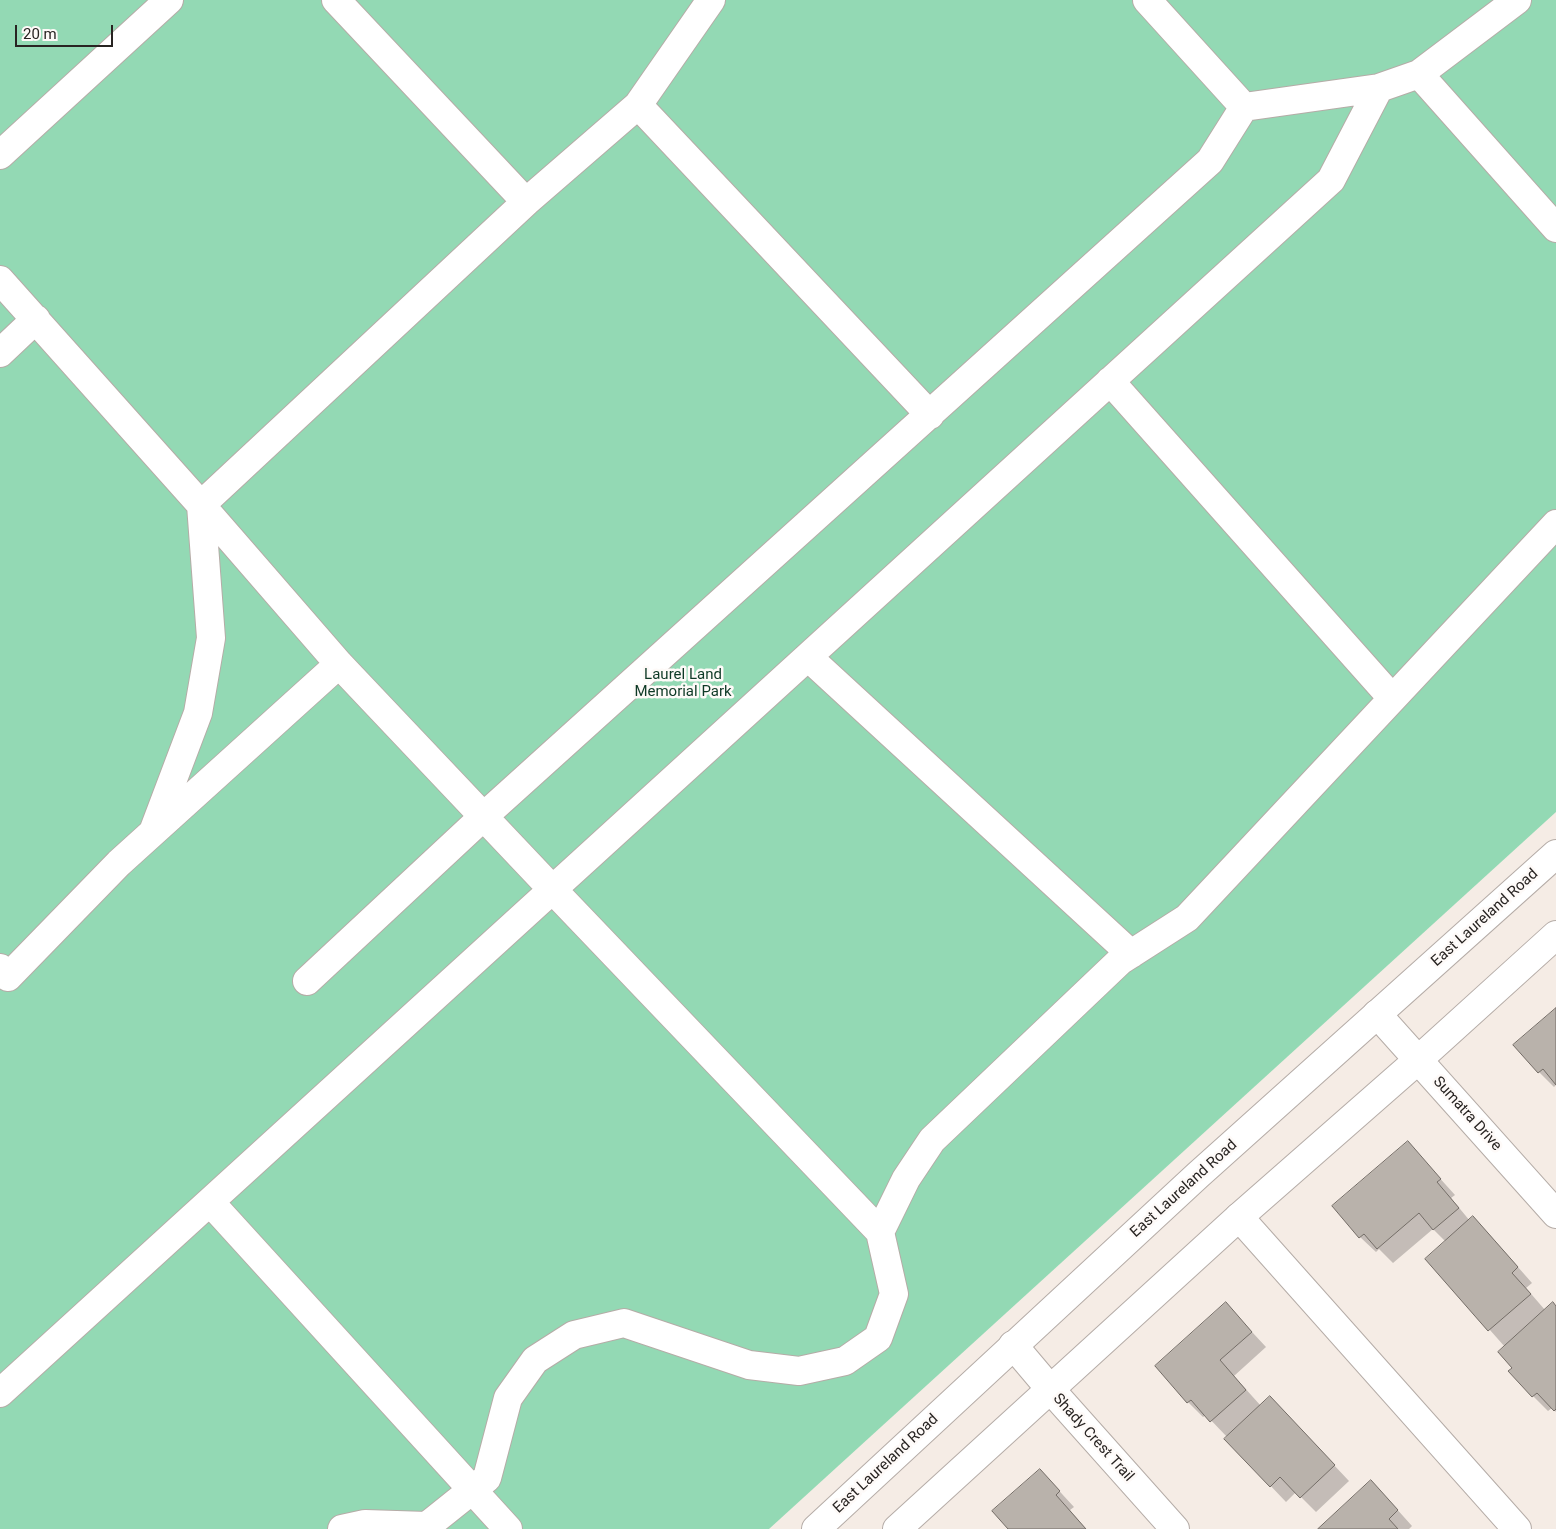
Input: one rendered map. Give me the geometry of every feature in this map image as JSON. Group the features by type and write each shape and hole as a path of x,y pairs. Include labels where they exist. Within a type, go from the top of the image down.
{"main road":[{"path":"0,155 169,0"},
{"path":"336,0 526,202"},
{"path":"201,505 526,202 638,105 711,0"},
{"path":"1148,0 1244,107"},
{"path":"1244,107 1380,88 1419,74 1517,0"},
{"path":"1419,74 1556,228"},
{"path":"0,1393 1331,180 1380,88"},
{"path":"638,105 930,414"},
{"path":"307,981 484,817 1210,162 1244,107"},
{"path":"0,280 201,505 339,664 552,890 880,1232 894,1294 878,1338 845,1360 799,1371 748,1364 624,1323 574,1336 535,1360 508,1398 487,1478 427,1526 365,1524 342,1529"},
{"path":"0,353 36,320"},
{"path":"1110,381 1392,698"},
{"path":"153,832 198,714 211,638 201,505"},
{"path":"880,1232 906,1179 932,1140 1120,961 1187,918 1556,524"},
{"path":"808,657 1131,954"},
{"path":"3,977 119,863 339,664"},
{"name":"East Laureland Road","path":"816,1529 1198,1175 1556,854"},
{"path":"898,1529 1239,1217 1418,1060 1556,935"},
{"name":"Sumatra Drive","path":"1377,1014 1556,1214"},
{"path":"210,1202 508,1529"},
{"path":"1239,1217 1517,1529"},
{"name":"Shady Crest Trail","path":"1013,1345 1175,1529"}],"green space":[{"name":"Laurel Land Memorial Park","path":"0,0 1556,0 1556,812 769,1529 0,1529"}],"building":[{"path":"1556,1008 1556,1085 1543,1069 1538,1073 1513,1045"},
{"path":"1408,1141 1441,1179 1437,1182 1459,1208 1433,1230 1419,1213 1377,1249 1364,1234 1359,1238 1332,1206"},
{"path":"1473,1216 1518,1267 1512,1273 1531,1294 1488,1331 1425,1259"},
{"path":"1226,1302 1252,1332 1220,1360 1246,1390 1210,1422 1191,1400 1187,1403 1155,1366"},
{"path":"1553,1302 1556,1306 1556,1409 1554,1411 1537,1393 1532,1397 1508,1371 1512,1368 1498,1352"},
{"path":"1270,1396 1335,1465 1300,1498 1280,1477 1270,1487 1224,1439"},
{"path":"1040,1469 1060,1491 1056,1495 1086,1529 1008,1529 992,1511"},
{"path":"1371,1480 1398,1510 1389,1519 1398,1529 1318,1529"}]}
